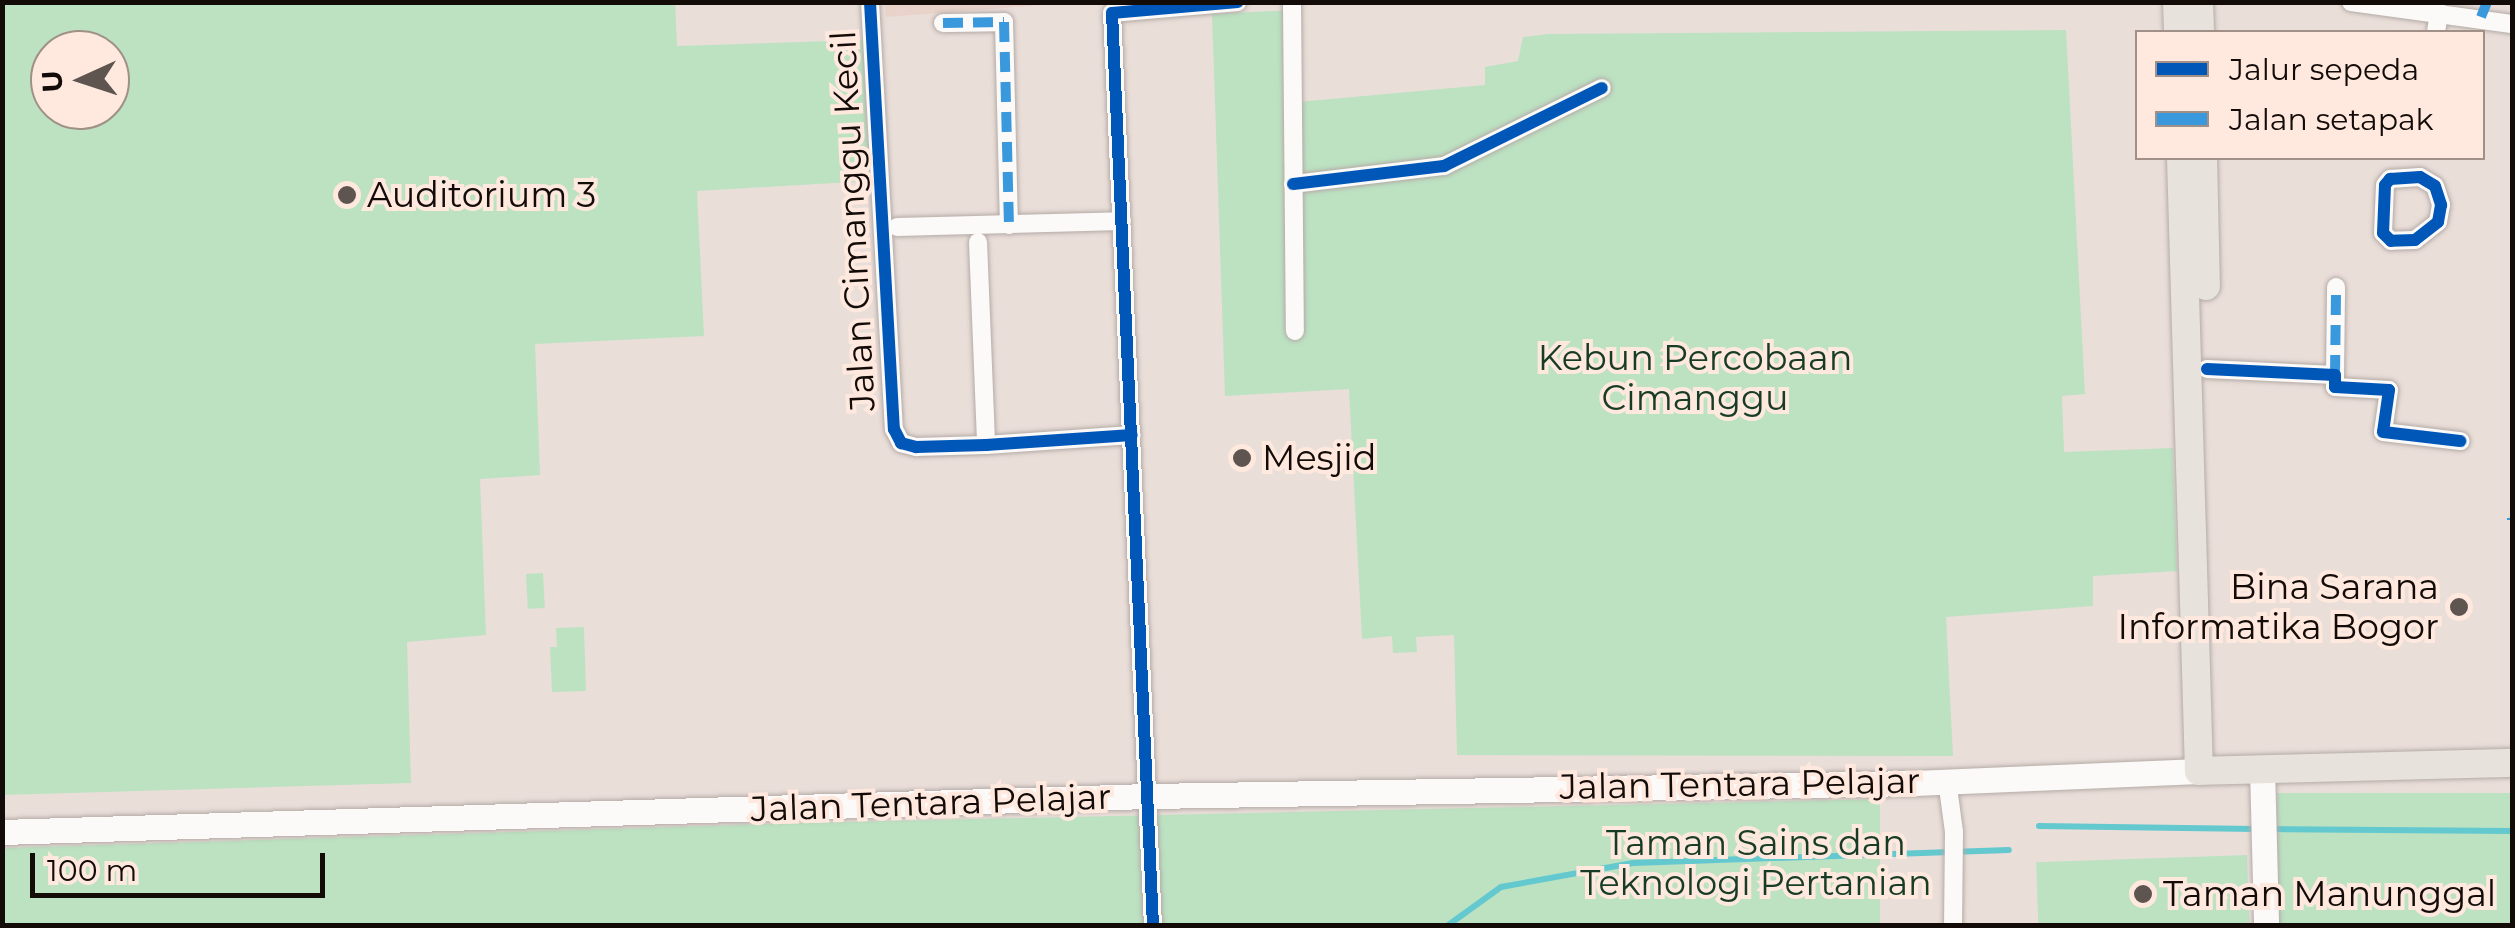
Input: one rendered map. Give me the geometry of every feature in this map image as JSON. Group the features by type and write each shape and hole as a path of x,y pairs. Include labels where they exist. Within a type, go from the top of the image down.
{"main road":[{"path":"2177,2 2178,30"},
{"path":"2199,2 2200,30"},
{"path":"2181,160 2202,578 2206,770 2512,763"},
{"path":"2202,160 2208,369 2202,578"},
{"path":"2262,768 2266,926"},
{"name":"Jalan Tentara Pelajar","path":"5,832 1150,796 1948,780 2206,770"}],"street":[{"name":"Jalan Cimanggu Kecil","path":"870,2 894,428 902,442 916,448 986,446 1132,435"},
{"path":"1153,926 1112,13 1238,2"},
{"path":"1292,2 1295,330"},
{"path":"2351,2 2439,12 2484,10 2512,24"},
{"path":"2436,30 2439,12"},
{"path":"943,23 1004,22 1010,225"},
{"path":"1293,184 1444,166 1602,88"},
{"path":"2420,178 2421,160"},
{"path":"898,227 1122,221"},
{"path":"978,242 986,446"},
{"path":"2336,288 2334,386 2389,390 2383,432 2460,440"},
{"path":"2208,369 2335,375"},
{"path":"1948,780 1954,832 1953,926"}],"shaded area":[{"path":"885,2 1067,3 886,17"}],"green space":[{"path":"675,2 677,46 863,40 869,181 697,191 704,336 535,344 540,475 480,479 486,635 407,642 411,783 3,795 3,3"},
{"name":"Kebun Percobaan Cimanggu","path":"1293,10 1298,102 1485,85 1485,67 1518,61 1523,37 1548,34 2066,30 2085,394 2062,396 2064,452 2173,448 2177,571 2093,576 2093,606 1946,617 1953,756 1457,755 1454,635 1416,637 1417,652 1393,653 1392,636 1362,639 1349,389 1225,396 1212,14"},
{"path":"543,573 545,608 528,609 526,574"},
{"path":"584,627 586,691 552,692 550,647 557,647 556,628"},
{"path":"2277,793 2512,793 2512,925 2277,925"},
{"name":"Taman Sains dan Teknologi Pertanian","path":"1880,799 1880,925 3,925 3,848 798,823"},
{"name":"Taman Manunggal","path":"2247,855 2249,925 2038,926 2036,862"}],"waterway":[{"path":"2039,826 2256,829"},
{"path":"2269,829 2512,831"},
{"path":"1447,926 1501,887 1633,863 2009,850"}],"marked path":[{"path":"2481,17 2487,2"},
{"path":"943,23 1004,22 1009,225"},
{"path":"2335,375 2336,287"}],"cycle path":[{"path":"870,2 894,429 901,443 916,447 986,445 1132,435"},
{"path":"1153,926 1112,13 1238,2"},
{"path":"1293,184 1444,166 1602,88"},
{"path":"2420,177 2435,186 2441,205 2438,222 2415,240 2391,241 2383,233 2385,185 2390,179 2420,177"},
{"path":"2207,369 2335,375 2335,387 2389,390 2383,432 2460,441"}],"place":[{"name":"Auditorium 3","path":"347,195"},
{"name":"Mesjid","path":"1242,458"},
{"name":"Bina Sarana Informatika Bogor","path":"2459,607"},
{"name":"Taman Manunggal","path":"2143,894"}]}
